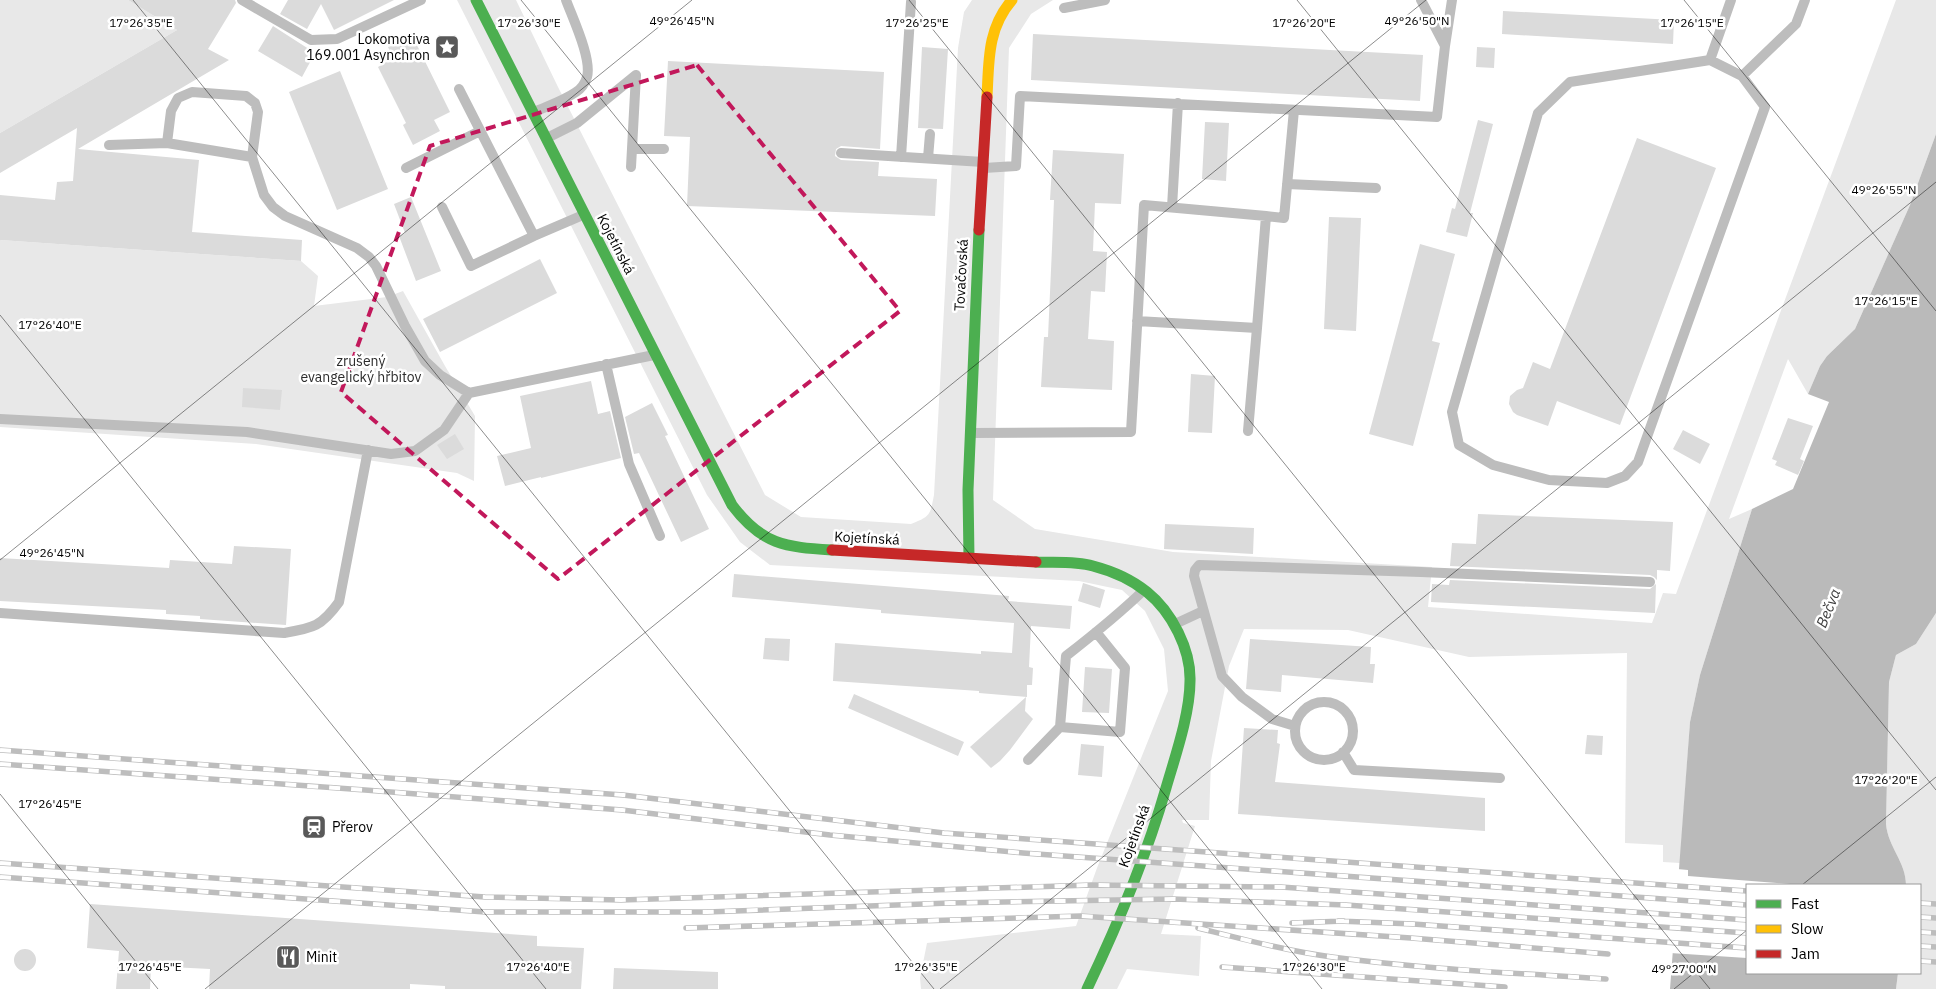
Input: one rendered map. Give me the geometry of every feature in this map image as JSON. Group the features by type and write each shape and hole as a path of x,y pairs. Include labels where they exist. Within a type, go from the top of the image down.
{"main road":[{"name":"Kojetínská","path":"476,0 726,495 739,515 763,536 783,545 796,548 1090,565 1116,573 1144,590 1155,600 1173,625 1184,650 1190,672 1187,706 1161,808 1114,933 1087,989"},
{"name":"Tovačovská","path":"969,558 968,490 976,274 990,44 1005,3"}],"lane":[{"path":"242,0 311,40 337,40 421,0"},
{"path":"533,113 576,92 583,85 587,77 588,66 566,0"},
{"path":"1064,8 1105,0"},
{"path":"1421,0 1445,46"},
{"path":"841,153 1016,166 1020,96 1437,117 1452,0"},
{"path":"1710,60 1731,0"},
{"path":"1742,76 1796,24 1806,0"},
{"path":"901,157 910,2"},
{"path":"1710,60 1742,76 1765,107 1638,462 1625,476 1607,483 1549,480 1493,465 1459,444 1452,412 1538,113 1570,82 1710,60"},
{"path":"546,138 577,123 636,75 632,167"},
{"path":"459,89 534,236"},
{"path":"167,143 171,111 178,98 192,92 246,96 255,103 258,112 252,157 264,195 273,207 285,216 357,248 369,257 376,266 424,360 440,375 469,392 655,355"},
{"path":"1172,208 1178,104"},
{"path":"970,432 1131,432 1144,205 1284,218 1294,110"},
{"path":"406,168 480,131"},
{"path":"928,158 930,134"},
{"path":"108,145 167,143 252,157"},
{"path":"632,149 664,149"},
{"path":"1287,184 1376,188"},
{"path":"442,207 471,266 584,214"},
{"path":"1248,432 1266,216"},
{"path":"1137,322 1257,328"},
{"path":"606,364 629,464 660,536"},
{"path":"0,419 247,432 391,454 415,451 444,430 469,392"},
{"path":"0,613 284,633 313,628 329,617 339,602 368,450"},
{"path":"1295,726 1272,719 1242,698 1222,676 1194,576 1195,570 1199,565 1650,582"},
{"path":"1028,760 1060,727 1066,656 1119,614 1144,590"},
{"path":"1173,625 1203,611"},
{"path":"1060,727 1120,732 1125,668 1096,632"},
{"path":"1321,702 1339,707 1346,713 1351,721 1353,731 1351,740 1343,752 1332,760 1312,758 1304,753 1298,745 1295,736 1295,726 1304,710 1321,702"},
{"path":"1343,752 1354,770 1500,778"}],"highlighted area":[{"path":"697,65 900,311 558,579 341,392 430,146"}],"green space":[{"path":"0,0 128,0 177,30 0,133"},
{"path":"457,0 516,0 558,87 765,495 801,517 911,524 926,517 930,511 934,495 958,48 964,12 972,0 1053,0 1031,14 1009,48 993,500 1035,529 1173,552 1432,567 1428,607 1652,623 1663,593 1676,594 1896,0 1936,0 1936,134 1910,205 1855,329 1827,356 1820,366 1808,394 1788,359 1729,519 1752,509 1700,675 1690,722 1680,863 1663,862 1663,845 1625,843 1627,653 1469,657 1348,630 1244,629 1229,666 1211,761 1209,820 1182,820 1183,823 1195,826 1161,934 1201,936 1199,976 1127,969 1117,989 921,989 920,978 927,943 1076,926 1097,868 1168,691 1164,649 1145,611 1122,590 1079,581 770,565 740,542 707,495"},
{"name":"zrušený evangelický hřbitov","path":"0,240 301,261 318,276 314,306 387,297 403,291 475,416 474,481 457,473 256,444 0,427"},
{"path":"1936,613 1936,989 1896,989 1898,974 1921,974 1921,884 1906,884 1903,869 1887,832 1889,682 1896,655 1916,644"}],"water":[{"name":"Bečva","path":"1936,134 1936,613 1916,644 1896,655 1889,682 1886,824 1890,840 1903,869 1906,884 1746,884 1746,974 1898,974 1896,989 1670,989 1690,722 1700,675 1752,509 1793,489 1829,402 1808,394 1820,366 1827,356 1855,329 1910,205"}],"pier":[{"path":"1677,869 1688,870 1688,876 1790,884 1746,884 1746,958 1670,953"}],"building":[{"path":"128,0 235,0 236,3 208,49 229,60 78,149 199,160 192,232 302,240 301,261 0,240 0,195 55,200 57,182 73,181 77,128 0,173 0,133 177,30"},
{"path":"288,0 394,0 334,30 321,4 307,29 280,14"},
{"path":"1503,11 1674,20 1673,44 1502,34"},
{"path":"273,26 315,53 302,77 258,51"},
{"path":"1033,34 1423,55 1420,101 1031,80"},
{"path":"412,35 450,112 434,120 440,131 413,145 403,125 406,123 378,67 393,58 388,47"},
{"path":"922,47 948,49 943,129 918,128"},
{"path":"1477,47 1495,48 1494,68 1476,67"},
{"path":"668,61 884,72 880,149 841,146 836,149 835,156 841,160 879,162 878,176 937,179 935,216 687,206 690,137 664,136"},
{"path":"340,71 388,189 337,210 289,92"},
{"path":"1478,120 1493,124 1470,213 1473,213 1467,237 1446,232 1452,208 1455,209"},
{"path":"1205,122 1229,123 1226,181 1202,179"},
{"path":"1637,138 1716,168 1620,425 1557,401 1548,426 1517,415 1509,404 1510,396 1523,388 1533,362 1550,369"},
{"path":"1053,150 1124,154 1121,204 1095,203 1093,251 1107,252 1105,292 1091,291 1088,339 1114,341 1112,390 1041,387 1044,337 1048,337 1054,200 1050,200"},
{"path":"411,197 441,271 416,281 399,236 405,233 394,204"},
{"path":"1329,217 1361,218 1356,331 1324,329"},
{"path":"1420,244 1455,254 1432,341 1440,343 1413,446 1369,434"},
{"path":"540,259 557,293 440,352 423,319"},
{"path":"1191,374 1215,376 1212,433 1188,432"},
{"path":"591,381 598,414 610,411 621,458 505,486 497,456 531,448 520,396"},
{"path":"243,388 282,390 280,410 242,407"},
{"path":"652,403 668,435 665,436 709,529 681,542 639,453 634,454 625,417"},
{"path":"1788,418 1813,426 1800,459 1804,461 1798,475 1775,465 1777,461 1772,459"},
{"path":"1683,430 1710,444 1700,464 1673,449"},
{"path":"455,434 464,449 447,459 437,445"},
{"path":"1478,514 1673,522 1670,571 1657,570 1657,580 1650,575 1450,566 1452,543 1476,544"},
{"path":"1165,524 1254,528 1253,554 1164,549"},
{"path":"234,546 291,549 286,625 200,619 200,616 166,614 166,610 0,601 0,558 169,568 170,560 232,564"},
{"path":"734,574 1009,596 1008,601 1072,606 1070,629 1031,626 1029,667 1033,668 1032,685 1027,685 1027,697 979,693 979,691 833,681 835,643 981,654 981,651 1012,653 1014,623 881,613 881,610 732,597"},
{"path":"1450,580 1650,589 1656,584 1655,613 1431,602 1432,584 1449,585"},
{"path":"1083,583 1105,590 1100,608 1078,601"},
{"path":"765,638 790,639 789,661 763,659"},
{"path":"1250,639 1371,647 1370,664 1375,664 1373,683 1282,675 1281,692 1246,689"},
{"path":"1085,667 1112,669 1109,713 1082,712"},
{"path":"854,694 964,742 958,756 848,708"},
{"path":"1026,697 1025,711 1033,719 1010,750 991,768 970,747"},
{"path":"1244,728 1278,730 1277,743 1280,744 1275,782 1485,798 1485,831 1238,814"},
{"path":"1587,735 1603,736 1602,755 1585,754"},
{"path":"1081,744 1104,746 1102,777 1078,775"},
{"path":"90,904 537,936 537,946 584,948 581,989 445,989 445,986 410,984 410,989 209,989 210,969 151,966 150,989 116,989 119,951 87,948"},
{"path":"21,949 29,949 36,956 36,964 29,971 21,971 14,964 14,956"},
{"path":"614,968 718,972 718,989 613,989"}],"railway":[{"path":"0,750 623,795 944,833 1746,891"},
{"path":"0,764 622,810 830,835 1023,853 1746,905"},
{"path":"0,863 485,897 621,900 1091,885 1281,887 1746,920"},
{"path":"0,877 485,912 707,912 950,903 1173,899 1346,905 1746,933"},
{"path":"1921,903 1936,904"},
{"path":"686,928 1080,916 1411,938 1608,954"},
{"path":"1921,917 1936,918"},
{"path":"1338,921 1413,924 1746,948"},
{"path":"1292,923 1344,921"},
{"path":"1198,928 1281,948 1332,957 1435,968 1606,979"},
{"path":"1921,932 1936,933"},
{"path":"1921,946 1936,947"},
{"path":"1921,961 1936,962"},
{"path":"1222,967 1505,987"}],"traffic: fast":[{"path":"476,0 732,505 743,518 764,536 788,545 832,550"},
{"path":"969,558 968,490 979,230"},
{"path":"1036,562 1086,564 1107,570 1141,587 1156,600 1172,621 1183,644 1189,669 1190,681 1185,721 1150,840 1110,940 1087,989"}],"traffic: slow":[{"path":"987,97 989,58 994,34 998,22 1012,0"}],"traffic: jam":[{"path":"979,230 987,97"},
{"path":"832,550 1036,562"}],"place":[{"name":"Lokomotiva 169.001 Asynchron","path":"447,47"},
{"name":"Přerov","path":"314,827"},
{"name":"Minit","path":"288,957"}]}
